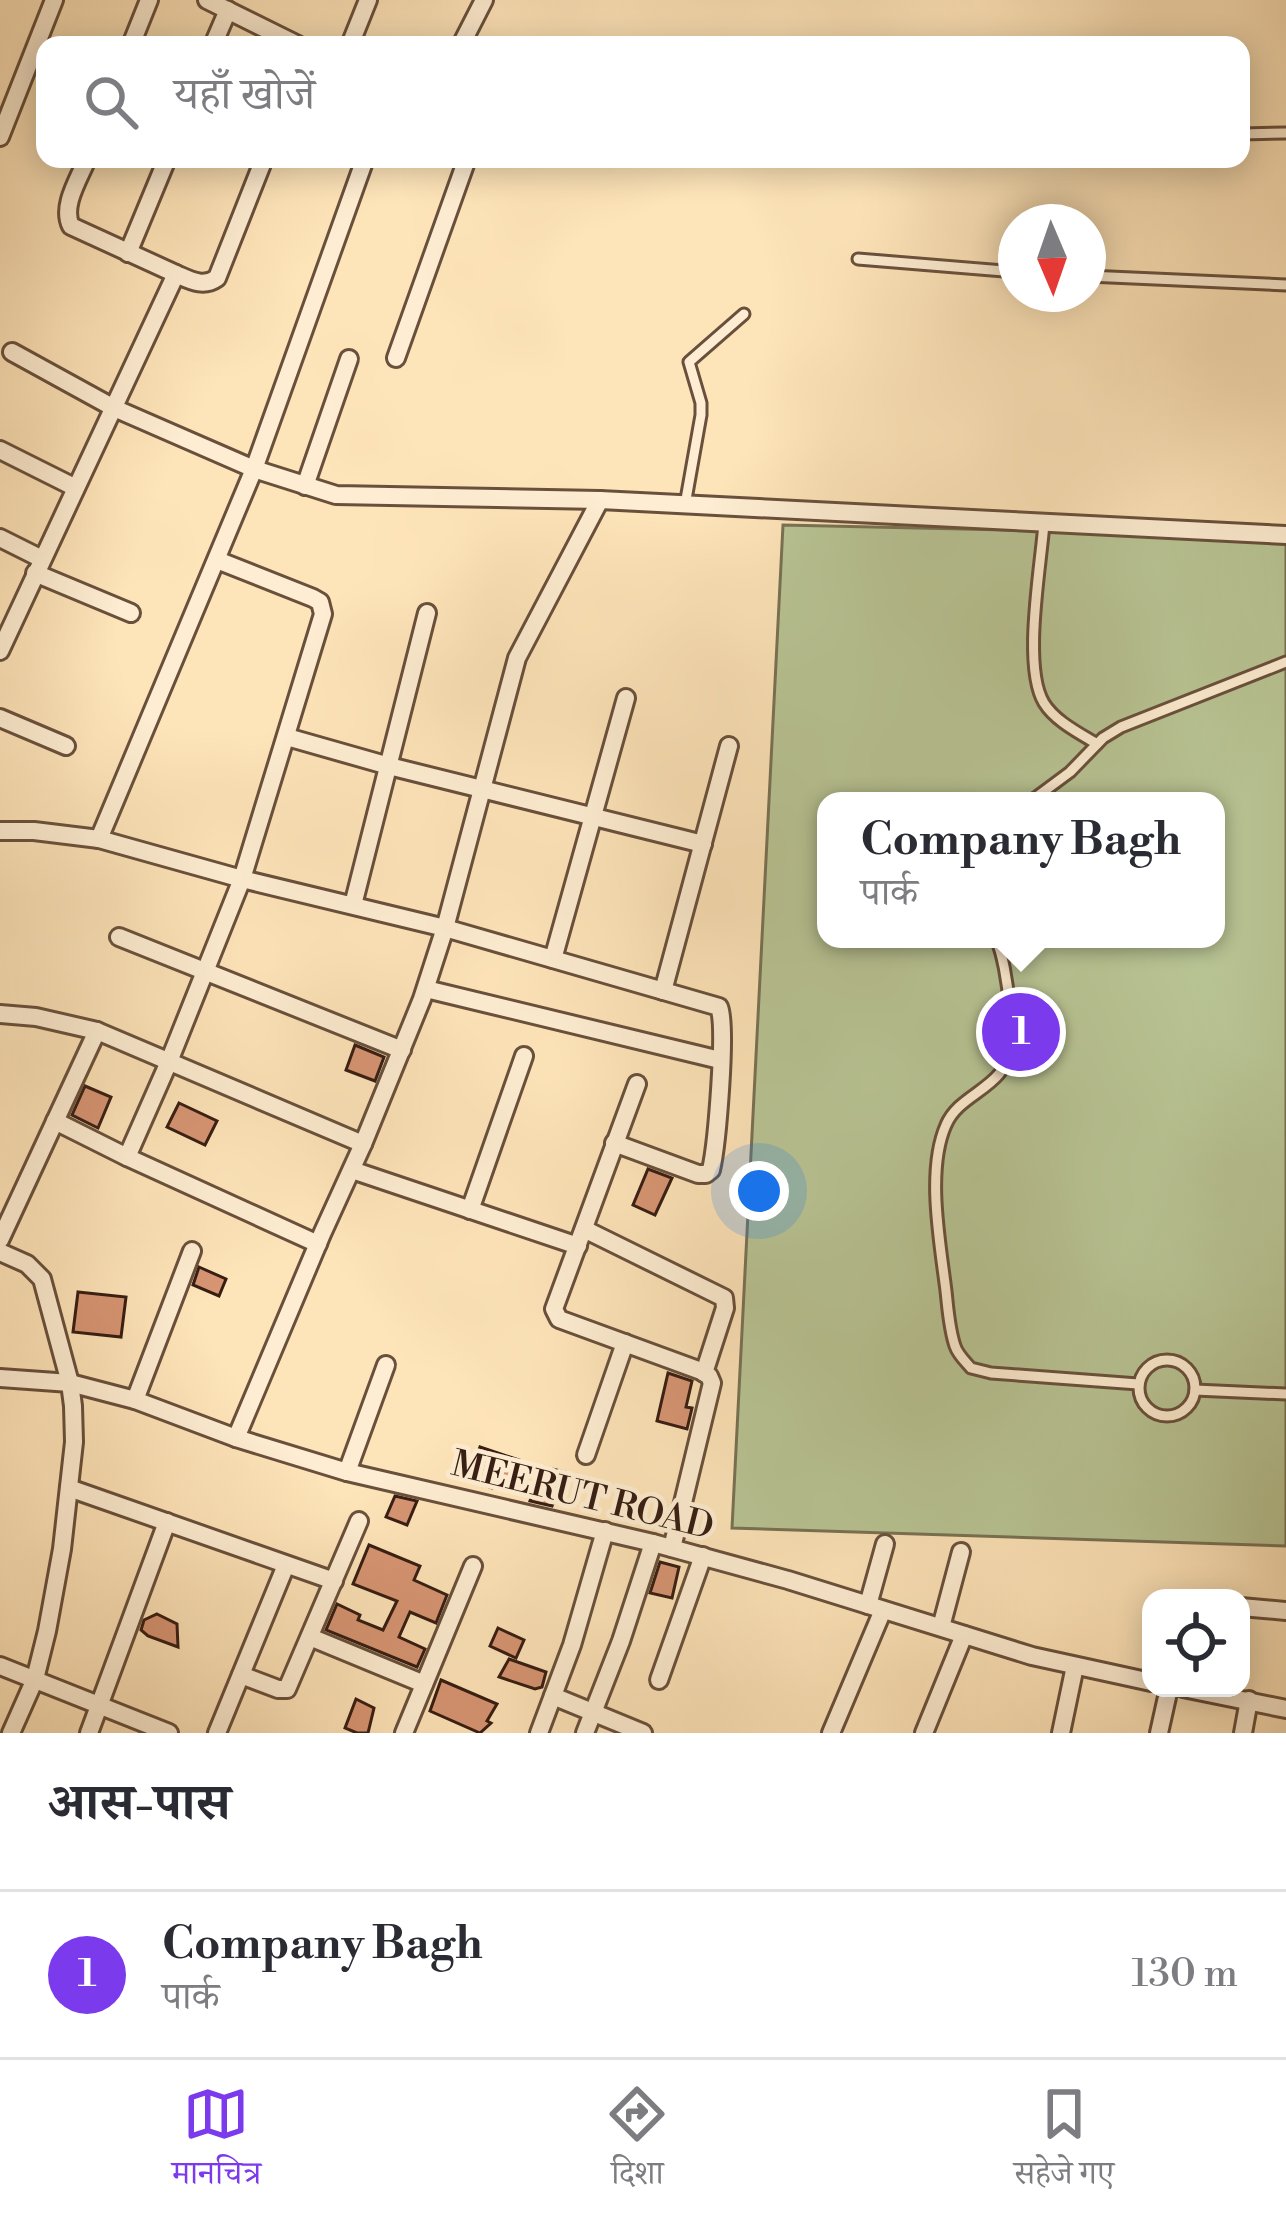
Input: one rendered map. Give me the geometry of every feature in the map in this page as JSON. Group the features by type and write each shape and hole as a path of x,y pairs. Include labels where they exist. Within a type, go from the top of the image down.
{"street":[{"path":"40,36 54,0"},
{"path":"134,36 148,0"},
{"path":"207,0 280,36"},
{"path":"354,36 368,0"},
{"path":"465,36 484,0"},
{"path":"217,36 228,10"},
{"path":"0,137 36,46"},
{"path":"84,168 67,218 71,226 200,283 217,278 260,168"},
{"path":"128,253 163,168"},
{"path":"99,839 254,469 362,168"},
{"path":"396,358 464,168"},
{"path":"0,651 6,623 39,566 176,274"},
{"path":"12,352 114,408 254,469 353,497 600,500 1286,535"},
{"path":"305,486 349,359"},
{"path":"0,450 74,488"},
{"path":"236,1438 426,988 517,658 600,500"},
{"path":"0,538 39,566 131,613"},
{"path":"127,1157 242,879 323,608 314,598 218,560"},
{"path":"353,905 427,613"},
{"path":"553,959 626,698"},
{"path":"0,718 66,746"},
{"path":"287,737 704,844"},
{"path":"663,991 729,746"},
{"path":"0,831 99,839 445,928 722,1010 711,1170 698,1174 614,1143"},
{"path":"118,937 403,1050"},
{"path":"426,988 720,1060"},
{"path":"0,1014 97,1031 363,1144"},
{"path":"0,1240 97,1031"},
{"path":"470,1210 524,1056"},
{"path":"584,1733 663,1546 712,1390 704,1373 555,1315 637,1084"},
{"path":"55,1121 318,1244"},
{"path":"352,1170 470,1210 581,1237 724,1298 704,1373"},
{"path":"135,1400 192,1251"},
{"path":"0,1252 27,1264 42,1279 70,1384 74,1442 51,1610 34,1679 11,1733"},
{"path":"586,1455 625,1343"},
{"path":"347,1472 386,1364"},
{"name":"MEERUT ROAD","path":"0,1378 70,1384 135,1400 347,1472 703,1556 1032,1656 1142,1680"},
{"path":"70,1488 334,1581"},
{"path":"241,1675 287,1689 359,1520"},
{"path":"89,1733 166,1522"},
{"path":"538,1733 572,1646 604,1531"},
{"path":"831,1733 875,1607 885,1544"},
{"path":"940,1627 962,1552"},
{"path":"659,1680 703,1556"},
{"path":"217,1733 286,1565"},
{"path":"404,1733 473,1566"},
{"path":"1250,1608 1286,1611"},
{"path":"923,1733 964,1634"},
{"path":"310,1637 424,1684"},
{"path":"0,1666 169,1733"},
{"path":"1061,1733 1075,1666"},
{"path":"554,1696 643,1733"},
{"path":"1159,1733 1167,1697"},
{"path":"1234,1697 1286,1709"},
{"path":"1243,1733 1249,1700"}],"lane":[{"path":"1250,134 1286,134"},
{"path":"857,259 998,271"},
{"path":"1106,277 1286,285"},
{"path":"685,505 701,415 689,362 744,314"},
{"path":"1044,523 1033,650 1036,683 1045,704 1097,745"},
{"path":"1043,792 1121,727 1286,662"},
{"path":"1000,948 1008,981 1008,1052 1003,1069 963,1102 948,1120 940,1143 938,1222 955,1344 971,1368 991,1373 1138,1384"},
{"path":"1175,1360 1190,1371 1195,1390 1188,1407 1163,1416 1141,1402 1138,1384 1147,1366 1175,1360"},
{"path":"1195,1390 1286,1394"}],"green space":[{"path":"783,525 1286,536 1286,1546 732,1528"}],"building":[{"path":"355,1045 384,1057 375,1081 346,1070"},
{"path":"85,1086 111,1097 98,1128 72,1115"},
{"path":"179,1103 217,1121 205,1145 167,1127"},
{"path":"648,1169 672,1178 655,1215 633,1205"},
{"path":"199,1267 226,1279 219,1296 193,1285"},
{"path":"78,1292 126,1297 121,1337 73,1332"},
{"path":"668,1373 692,1381 687,1429 657,1421"},
{"path":"480,1447 519,1460 509,1490 468,1479"},
{"path":"544,1467 565,1472 552,1506 530,1501"},
{"path":"395,1496 417,1501 407,1525 386,1517"},
{"path":"369,1545 420,1566 414,1580 447,1595 436,1623 410,1612 399,1637 425,1649 417,1667 326,1630 337,1604 383,1630 397,1601 353,1584"},
{"path":"660,1562 679,1567 672,1598 650,1593"},
{"path":"157,1614 177,1624 178,1647 141,1630 144,1620"},
{"path":"498,1628 524,1640 516,1658 490,1646"},
{"path":"509,1659 546,1672 542,1687 499,1677"},
{"path":"441,1680 497,1704 487,1721 491,1723 480,1733 430,1711"},
{"path":"356,1699 374,1708 368,1733 345,1728"}],"place":[{"name":"Company Bagh","path":"1021,1032"}]}
